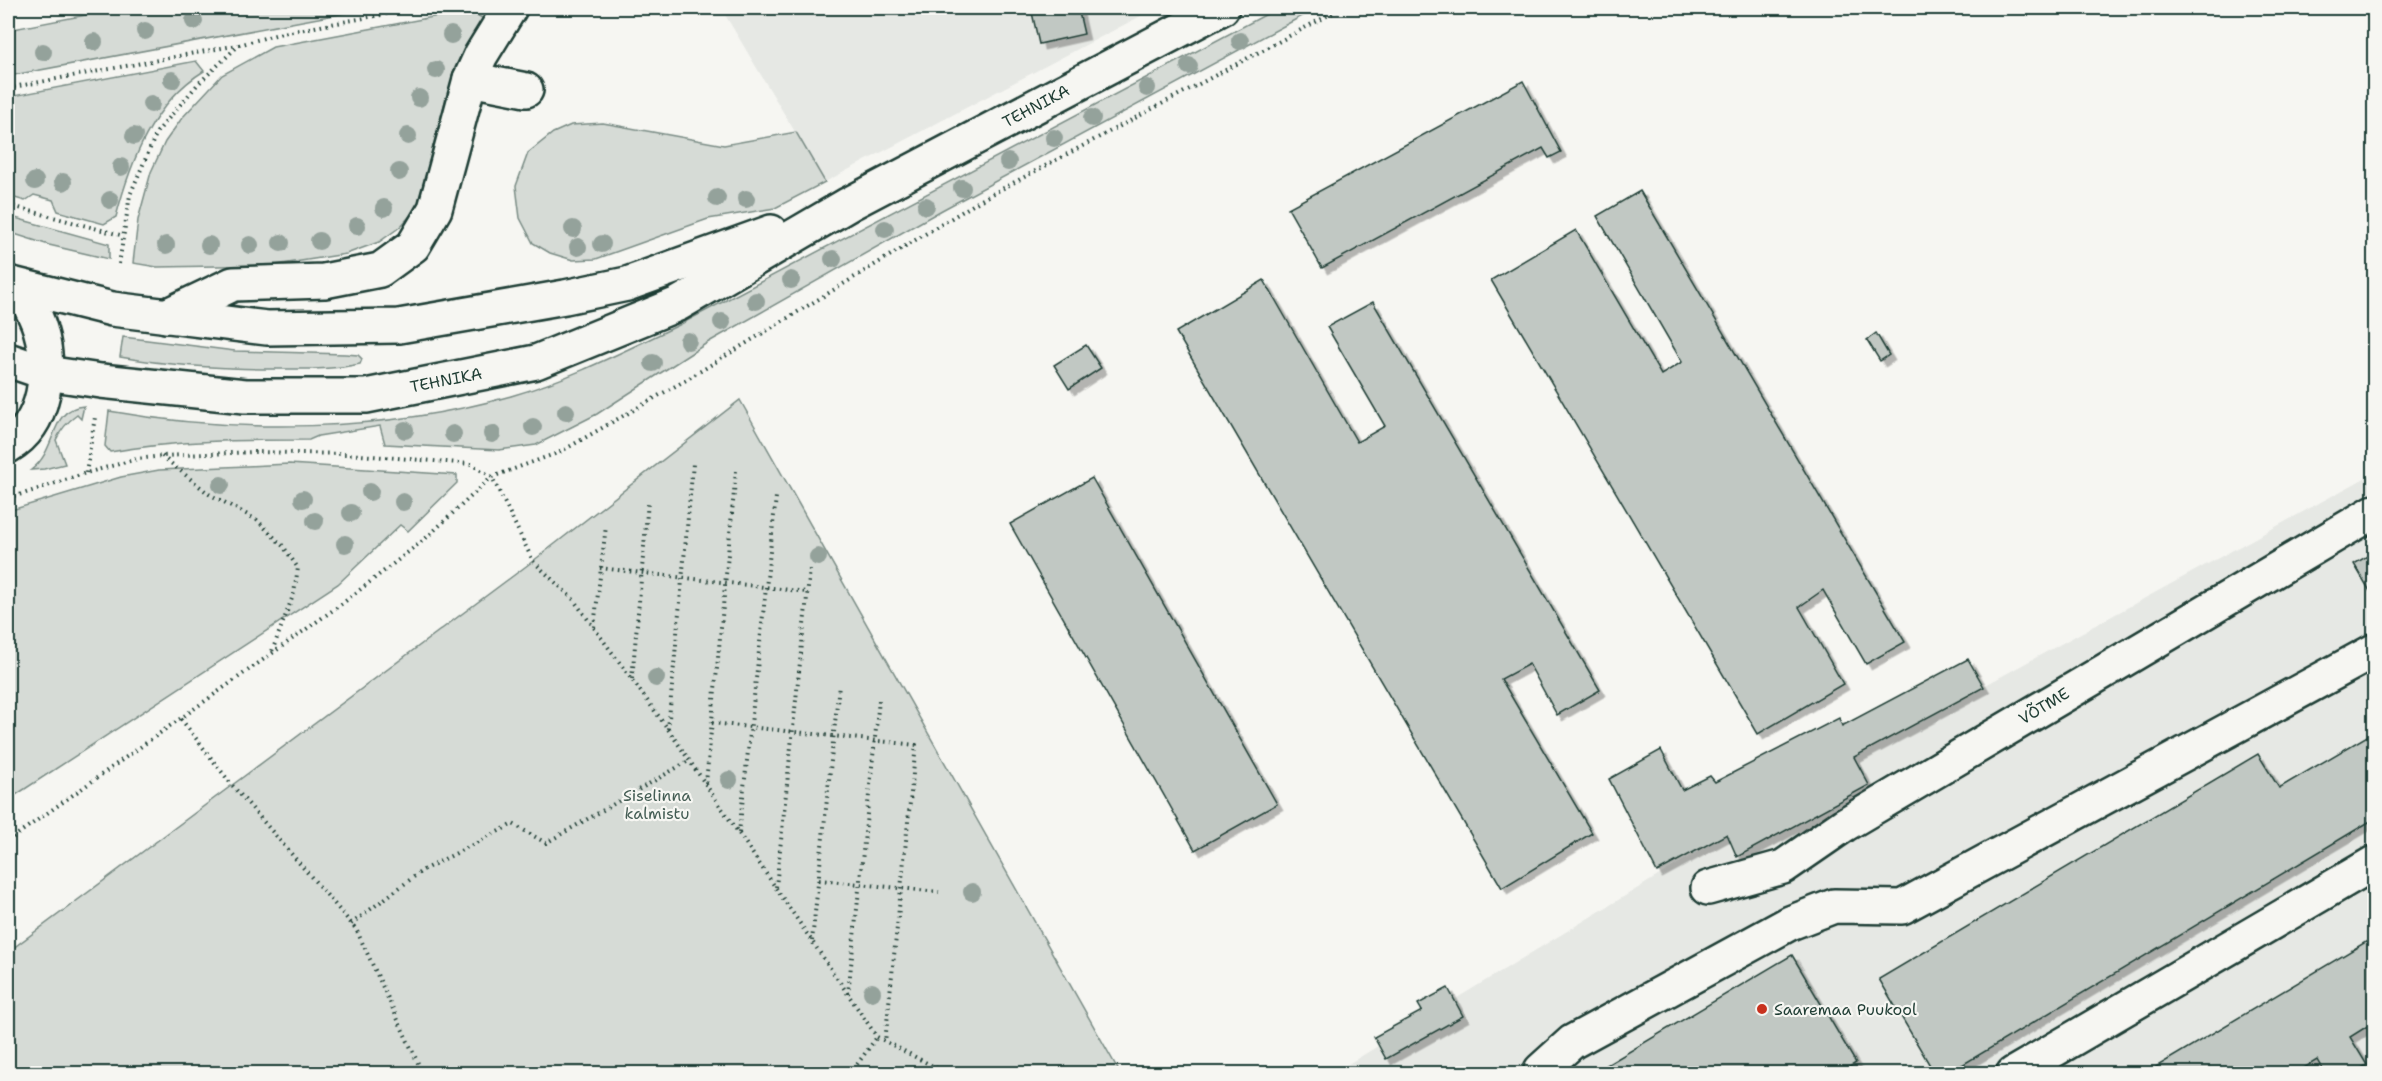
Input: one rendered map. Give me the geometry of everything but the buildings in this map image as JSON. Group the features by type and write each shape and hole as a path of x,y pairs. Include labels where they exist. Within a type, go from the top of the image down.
{"main road":[{"path":"166,316 233,284 324,281 380,270 413,246 435,209 470,79 481,55 510,8"},
{"name":"TEHNIKA","path":"8,360 46,373 245,396 366,396 536,362 678,304 849,204 1222,8"},
{"path":"470,79 526,90"},
{"name":"TEHNIKA","path":"14,285 112,309 267,328 399,326 627,284 849,204"},
{"path":"8,446 27,430 37,415 46,373 40,330 14,285"},
{"name":"VÕTME","path":"1708,888 1783,867 1844,825 2374,512"},
{"path":"1541,1074 1541,1070 1572,1042 1790,923 1834,906 1902,907 2374,651"},
{"path":"2033,1069 2374,863"}],"path":[{"path":"8,88 239,45 282,33 419,8"},
{"path":"8,839 343,603 425,539 492,477 560,452 686,380 981,200 1342,8"},
{"path":"119,264 130,195 157,132 198,84 239,45"},
{"path":"8,205 124,236"},
{"path":"86,473 96,411"},
{"path":"8,497 137,459 162,456 255,452 347,454 471,464 492,477 533,561 573,599 632,679 706,783 877,1037 948,1074"},
{"path":"162,456 209,494 257,520 283,546 298,568 294,593 271,654"},
{"path":"668,729 693,464"},
{"path":"706,783 735,471"},
{"path":"739,833 776,497"},
{"path":"632,679 648,502"},
{"path":"594,627 606,526"},
{"path":"600,568 807,592"},
{"path":"776,887 810,569"},
{"path":"812,942 839,685"},
{"path":"848,994 879,700"},
{"path":"181,719 232,785 356,929 423,1074"},
{"path":"712,723 916,745 885,1042"},
{"path":"351,924 423,870 513,824 546,843 690,760"},
{"path":"819,880 939,892"},
{"path":"850,1074 877,1037"}],"shaded area":[{"path":"721,8 1156,8 825,182"},
{"path":"2374,473 2374,1073 1332,1074 1727,834 1738,857 1868,785 1854,757"}],"green space":[{"path":"122,8 372,8 8,76 8,30"},
{"path":"1278,8 1317,8 942,210 707,343 597,414 536,445 499,450 385,444 380,426 318,436 309,440 185,443 110,452 105,446 109,411 208,423 311,426 413,417 463,408 533,389 596,364 679,325"},
{"path":"465,11 483,18 466,60 446,98 417,208 400,227 379,242 346,254 275,265 157,267 133,263 138,220 151,172 165,142 182,118 222,75 273,47"},
{"path":"196,61 204,71 171,99 146,135 128,176 116,217 104,224 58,211 53,200 34,195 25,201 8,196 8,97"},
{"path":"603,123 724,145 796,132 825,182 775,208 708,219 596,259 573,260 550,253 533,243 520,218 516,186 528,153 553,133 571,125"},
{"path":"8,216 109,244 109,259 49,245 8,232"},
{"path":"123,337 235,351 345,354 358,355 362,359 360,364 318,369 179,365 120,357"},
{"name":"Siselinna kalmistu","path":"740,400 1120,1073 8,1073 8,952 533,561"},
{"path":"84,406 81,419 77,415 70,420 56,440 65,464 31,470 46,452 64,414"},
{"path":"289,464 457,475 457,483 408,531 400,525 338,584 8,800 8,511 121,477 159,470"}],"place":[{"name":"Saaremaa Puukool","path":"1762,1009"}]}
